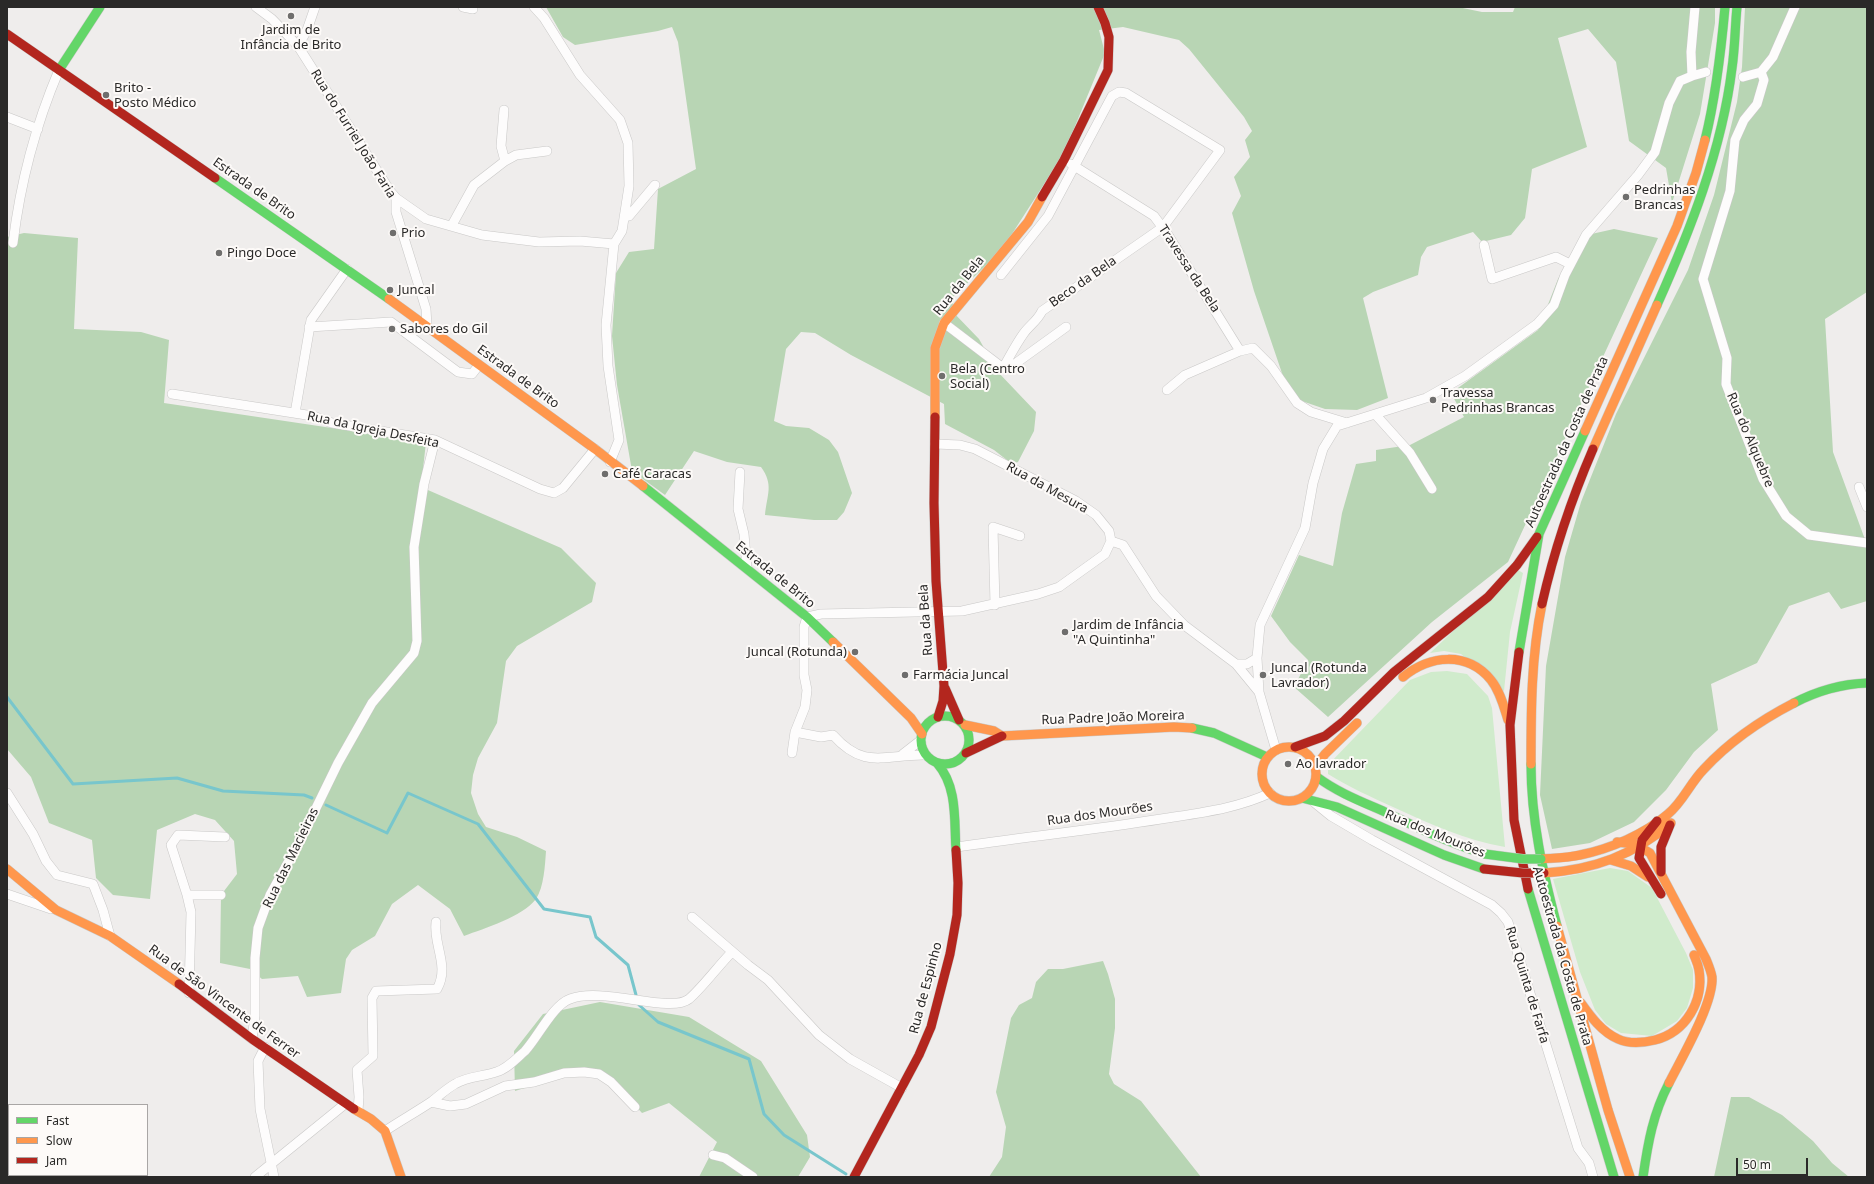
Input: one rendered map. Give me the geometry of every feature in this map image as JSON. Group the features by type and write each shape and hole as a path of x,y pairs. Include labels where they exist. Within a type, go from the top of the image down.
{"main road":[{"path":"58,70 100,7"},
{"name":"Rua da Bela","path":"934,719 943,701 944,686 936,581 935,348 938,334 944,323 1028,222 1064,160 1108,70 1110,34 1098,7"},
{"name":"Autoestrada da Costa de Prata","path":"1614,1177 1532,911 1514,820 1510,725 1521,634 1533,576 1539,534 1677,226 1696,173 1714,103 1725,7"},
{"name":"Autoestrada da Costa de Prata","path":"1630,1177 1595,1069 1541,866 1533,818 1530,745 1530,685 1535,634 1546,580 1560,528 1584,467 1690,229 1709,174 1726,106 1736,34 1737,7"},
{"name":"Estrada de Brito","path":"7,34 347,269 595,449 807,617 911,718 921,737"},
{"path":"1295,747 1325,736 1344,721 1394,672 1488,597 1517,565 1539,534"},
{"path":"1387,692 1407,672 1428,661 1453,659 1465,662 1476,667 1492,682 1498,692 1510,725"},
{"name":"Rua dos Mourões","path":"1317,777 1344,794 1448,841 1485,854 1523,859 1560,858 1586,854 1636,834 1667,815 1703,771 1721,752 1770,717 1814,692 1834,685 1867,683"},
{"name":"Rua da Bela","path":"944,686 962,723"},
{"path":"911,718 920,721 934,719 952,717 962,723 970,739 963,756 949,763 937,763 926,755 921,737 925,727 934,719"},
{"path":"1316,766 1325,754 1362,717"},
{"name":"Rua Padre João Moreira","path":"962,723 994,732 1002,736 1174,727 1193,728 1214,733 1267,758"},
{"name":"Rua dos Mourões","path":"1307,799 1337,807 1444,855 1484,869 1523,873 1563,873 1590,868 1625,855 1640,847 1670,825 1746,733"},
{"name":"Rua Padre João Moreira","path":"963,756 979,746 995,742 1002,736"},
{"path":"1288,746 1295,747 1310,756 1316,766 1317,777 1307,799 1288,801 1278,799 1270,793 1264,785 1262,776 1263,766 1267,758 1276,750 1288,746"},
{"name":"Rua de Espinho","path":"854,1177 919,1055 931,1026 950,954 957,915 958,883 952,789 955,773 963,756"},
{"name":"Rua de Espinho","path":"937,763 945,772 952,789"},
{"path":"1577,998 1603,1030 1621,1040 1643,1042 1661,1040 1677,1031 1688,1020 1697,1003 1700,986 1699,969 1684,937 1640,858 1640,847 1645,835 1658,821"},
{"path":"1662,876 1661,847 1670,825"},
{"path":"1617,842 1627,842 1650,853 1706,959 1712,977 1708,1000 1699,1024 1658,1104 1648,1140 1643,1177"},
{"path":"1611,860 1632,866 1652,880"},
{"name":"Rua de São Vincente de Ferrer","path":"7,869 56,910 110,936 252,1039 385,1131"},
{"path":"385,1131 401,1177"}],"street":[{"name":"Rua do Furriel João Faria","path":"256,7 272,19 298,46 367,156 396,198 396,212 426,309 427,326"},
{"path":"298,46 307,30 315,7"},
{"path":"463,7 473,9"},
{"path":"534,7 544,18 580,75 620,120 628,143 629,186 622,232 614,244 606,325 608,366 619,440 610,462"},
{"path":"1692,76 1691,52 1695,7"},
{"path":"1743,76 1761,72 1773,57 1795,7"},
{"path":"13,243 21,193 42,111 58,70"},
{"path":"1276,750 1259,692 1257,658 1260,625 1305,528 1313,483 1323,449 1337,426 1426,398 1465,376 1537,324 1554,305 1570,264 1586,235 1638,175 1655,152 1669,103 1680,81 1706,72"},
{"name":"Rua do Alquebre","path":"1761,72 1764,80 1757,104 1744,120 1735,140 1730,191 1703,279 1727,358 1726,384 1763,479 1786,516 1809,535 1867,542"},
{"name":"Beco da Bela","path":"1003,368 1021,337 1028,327 1038,318 1042,311 1163,227 1220,150 1126,93 1118,92"},
{"name":"Rua da Bela","path":"1002,275 1048,216 1112,96 1118,92"},
{"path":"504,110 501,146 505,161"},
{"path":"7,117 38,129"},
{"path":"452,225 474,185 505,161 516,155 547,151"},
{"name":"Travessa da Bela","path":"1064,160 1154,216 1163,227 1240,351"},
{"path":"625,217 629,216 655,185"},
{"path":"396,198 426,219 452,225 482,235 539,242 580,241 614,244"},
{"path":"1484,245 1492,279 1556,257 1570,264"},
{"path":"295,413 311,320 347,269"},
{"path":"309,327 391,322 458,372 472,374 479,365"},
{"path":"944,323 1003,368 1012,366 1066,328"},
{"path":"1167,390 1185,375 1240,351 1253,348 1271,366 1297,403 1311,412 1347,423"},
{"name":"Rua da Igreja Desfeita","path":"172,394 313,416 332,423 435,440 540,489 554,493 563,488 595,449"},
{"path":"1375,414 1410,453 1432,489"},
{"name":"Rua das Macieiras","path":"252,1039 255,1016 255,958 258,928 270,895 372,703 414,653 417,641 414,547 424,484 435,440"},
{"name":"Rua da Mesura","path":"935,444 975,449 1076,502 1096,515 1109,531 1111,541"},
{"path":"740,472 738,509 744,534 747,568"},
{"path":"1859,487 1867,507"},
{"path":"995,604 994,528 1020,536"},
{"path":"792,753 795,732 805,707 807,690 804,674 804,627 807,617 821,614 939,613 962,611 1038,594 1060,587 1105,554 1111,541 1123,545 1156,596 1184,625 1236,664 1259,692"},
{"path":"1236,664 1247,664 1257,658"},
{"path":"795,732 821,738 833,735 855,754 871,759 926,755"},
{"path":"901,756 910,751 921,737"},
{"path":"7,793 32,834 46,861 57,876 93,884 103,910 110,936"},
{"name":"Rua dos Mourões","path":"956,847 1102,828 1198,813 1240,805 1270,793"},
{"name":"Rua Quinta de Farfa","path":"1307,799 1331,816 1492,905 1508,922 1578,1148 1589,1163 1593,1177"},
{"path":"189,993 190,912 187,895 171,845 178,835 225,837"},
{"path":"7,894 56,910"},
{"path":"187,895 221,894"},
{"path":"692,916 732,952 768,980 819,1035 850,1059 902,1088"},
{"path":"358,1111 359,1097 356,1070 373,1056 372,998 376,991 437,988 442,977 441,953 434,933 436,922"},
{"path":"385,1131 431,1102 456,1083 473,1076 496,1072 511,1064 534,1042 557,1009 569,999 588,995 625,997 666,1004 678,1004 688,999 732,952"},
{"path":"265,1047 258,1061 260,1109 274,1177"},
{"path":"431,1102 450,1106 466,1104 505,1086 534,1082 564,1073 584,1072 600,1074 612,1082 635,1107"},
{"path":"255,1177 345,1104"},
{"path":"713,1155 725,1158 753,1177"}],"green space":[{"path":"546,7 1458,7 1482,12 1513,12 1515,7 1715,7 1715,23 1700,114 1672,203 1666,168 1629,141 1616,62 1588,29 1558,38 1587,147 1532,169 1525,218 1511,235 1482,242 1473,232 1427,247 1421,257 1418,275 1373,292 1363,298 1388,398 1357,410 1325,409 1296,399 1284,379 1254,291 1232,213 1241,196 1234,177 1250,157 1245,140 1252,131 1244,117 1189,49 1179,40 1123,27 1099,30 1105,53 1064,153 1001,251 954,296 952,311 979,339 997,371 1036,412 1034,431 1018,462 1012,464 994,450 945,424 944,404 851,355 815,333 801,332 786,349 774,421 786,426 809,428 829,440 838,452 852,493 844,512 837,520 814,520 765,515 769,485 765,473 761,467 727,462 694,451 665,495 632,471 617,385 612,336 616,273 629,252 654,249 658,189 696,169 678,42 672,27 658,31 575,45 563,37"},
{"path":"1745,7 1867,7 1867,292 1825,319 1833,452 1867,545 1867,601 1841,609 1829,592 1789,606 1757,663 1711,684 1718,730 1694,752 1666,790 1634,822 1590,843 1552,849 1540,795 1546,666 1565,557 1581,502 1616,414 1688,270 1714,195 1737,102 1742,67"},
{"path":"1614,229 1658,238 1508,562 1432,622 1328,717 1294,687 1308,660 1290,642 1271,616 1299,555 1333,566 1342,513 1356,464 1376,461 1376,450 1410,445 1464,417 1451,393 1538,330 1558,279 1574,249 1587,235"},
{"path":"24,233 78,238 74,329 141,332 169,340 164,403 426,442 421,487 561,548 596,583 592,602 517,646 506,661 497,723 478,758 473,775 471,793 478,814 486,827 517,837 546,851 544,876 539,894 530,905 522,911 513,917 464,936 450,909 418,885 392,904 375,936 352,950 346,959 341,993 307,997 298,976 262,979 250,969 220,963 221,895 237,874 234,841 215,820 195,814 157,830 150,899 113,895 96,878 92,840 49,823 31,777 7,749 7,237"},
{"path":"1518,570 1523,573 1510,632 1504,691 1461,654 1444,651 1430,653"},
{"path":"1447,671 1467,674 1488,696 1492,708 1505,847 1462,836 1434,825 1368,796 1328,774 1328,765 1410,680 1431,672"},
{"path":"1610,868 1628,871 1652,888 1686,953 1693,970 1693,988 1687,1008 1677,1021 1652,1036 1621,1033 1606,1024 1595,1010 1580,972 1553,879"},
{"path":"1103,961 1115,999 1115,1028 1109,1074 1114,1084 1141,1101 1201,1177 989,1177 1002,1157 1006,1127 996,1092 1011,1018 1019,1005 1032,998 1036,982 1048,969 1063,969"},
{"path":"600,1002 689,1017 761,1061 807,1135 810,1157 798,1177 699,1177 717,1142 669,1103 642,1113 613,1081 595,1073 556,1078 515,1091 514,1051 543,1014"},
{"path":"1731,1097 1749,1097 1782,1115 1813,1141 1832,1163 1849,1177 1714,1177"}],"waterway":[{"path":"7,697 73,784 177,778 223,791 304,795 312,798"},
{"path":"326,805 387,833 408,793 478,824 544,909 590,917 596,937 628,965 636,995"},
{"path":"639,1005 658,1022 749,1059 764,1114 784,1135 846,1174"}],"traffic: fast":[{"path":"59,70 100,7"},
{"path":"1705,140 1718,74 1725,7"},
{"path":"1657,305 1693,219 1713,160 1727,99 1733,60 1737,7"},
{"path":"215,178 389,299"},
{"path":"1519,652 1539,534 1585,431"},
{"path":"643,486 807,617 833,642"},
{"path":"1794,703 1829,689 1867,683"},
{"path":"940,716 950,716 962,723 969,735 969,740 969,745 962,757 950,764 940,764 932,760 925,753 921,745 921,735 925,727 932,720 940,716"},
{"path":"1192,728 1214,733 1267,757"},
{"path":"937,763 944,772 952,793 955,816 956,850"},
{"path":"1531,764 1533,805 1539,846 1557,926"},
{"path":"1317,777 1349,796 1420,829 1485,854"},
{"path":"1302,798 1337,807 1444,855 1484,869"},
{"path":"1485,854 1523,859 1541,859"},
{"path":"1528,889 1614,1177"},
{"path":"1643,1177 1655,1117 1669,1083"}],"traffic: slow":[{"path":"1585,431 1677,226 1696,173 1705,140"},
{"path":"935,417 935,348 944,323 1028,222 1042,197"},
{"path":"389,299 595,449 643,486"},
{"path":"1593,449 1657,305"},
{"path":"1531,764 1534,664 1538,624 1542,604"},
{"path":"833,642 911,718 922,734"},
{"path":"1403,677 1425,664 1436,661 1448,659 1471,664 1481,671 1494,684 1508,720"},
{"path":"1541,859 1570,857 1603,849 1627,840 1649,828 1673,809 1699,774 1724,750 1758,724 1794,703"},
{"path":"1316,766 1325,754 1357,723"},
{"path":"965,725 994,731 1002,736 1174,727 1192,728"},
{"path":"1284,747 1294,747 1304,751 1312,759 1316,769 1316,774 1316,779 1312,789 1304,797 1294,801 1284,801 1274,797 1266,789 1262,779 1262,769 1266,759 1274,751 1284,747"},
{"path":"1544,873 1579,868 1612,859 1642,844 1671,823"},
{"path":"1617,842 1635,844 1650,853 1706,959 1712,975 1708,1001 1696,1031 1669,1083"},
{"path":"1611,860 1631,866 1648,877"},
{"path":"7,869 56,910 110,936 179,984"},
{"path":"1557,926 1608,1110 1630,1177"},
{"path":"1581,1003 1602,1028 1618,1039 1627,1042 1641,1042 1655,1040 1666,1036 1684,1023 1690,1014 1699,993 1699,968 1694,955"},
{"path":"354,1109 371,1119 385,1131 401,1177"}],"traffic: jam":[{"path":"1042,197 1064,160 1108,70 1109,37 1098,7"},
{"path":"7,34 215,178"},
{"path":"935,417 934,503 936,581 944,686 943,701 938,717"},
{"path":"1542,604 1564,526 1577,487 1593,449"},
{"path":"1295,747 1325,736 1344,721 1394,672 1488,597 1517,565 1537,537"},
{"path":"1519,652 1510,725 1514,820 1528,889"},
{"path":"945,688 959,720"},
{"path":"966,753 1002,736"},
{"path":"1657,821 1642,840 1639,858 1661,894"},
{"path":"1661,872 1661,847 1670,825"},
{"path":"854,1177 919,1055 931,1027 950,954 957,915 958,883 956,850"},
{"path":"1484,869 1523,873 1544,873"},
{"path":"179,984 252,1039 354,1109"}],"place":[{"name":"Jardim de Infância de Brito","path":"291,16"},
{"name":"Brito - Posto Médico","path":"106,95"},
{"name":"Pedrinhas Brancas","path":"1626,197"},
{"name":"Prio","path":"393,233"},
{"name":"Pingo Doce","path":"219,253"},
{"name":"Juncal","path":"390,290"},
{"name":"Sabores do Gil","path":"392,329"},
{"name":"Bela (Centro Social)","path":"942,376"},
{"name":"Travessa Pedrinhas Brancas","path":"1433,400"},
{"name":"Café Caracas","path":"605,474"},
{"name":"Jardim de Infância \"A Quintinha\"","path":"1065,632"},
{"name":"Juncal (Rotunda)","path":"855,652"},
{"name":"Farmácia Juncal","path":"905,675"},
{"name":"Juncal (Rotunda Lavrador)","path":"1263,675"},
{"name":"Ao lavrador","path":"1288,764"}]}
